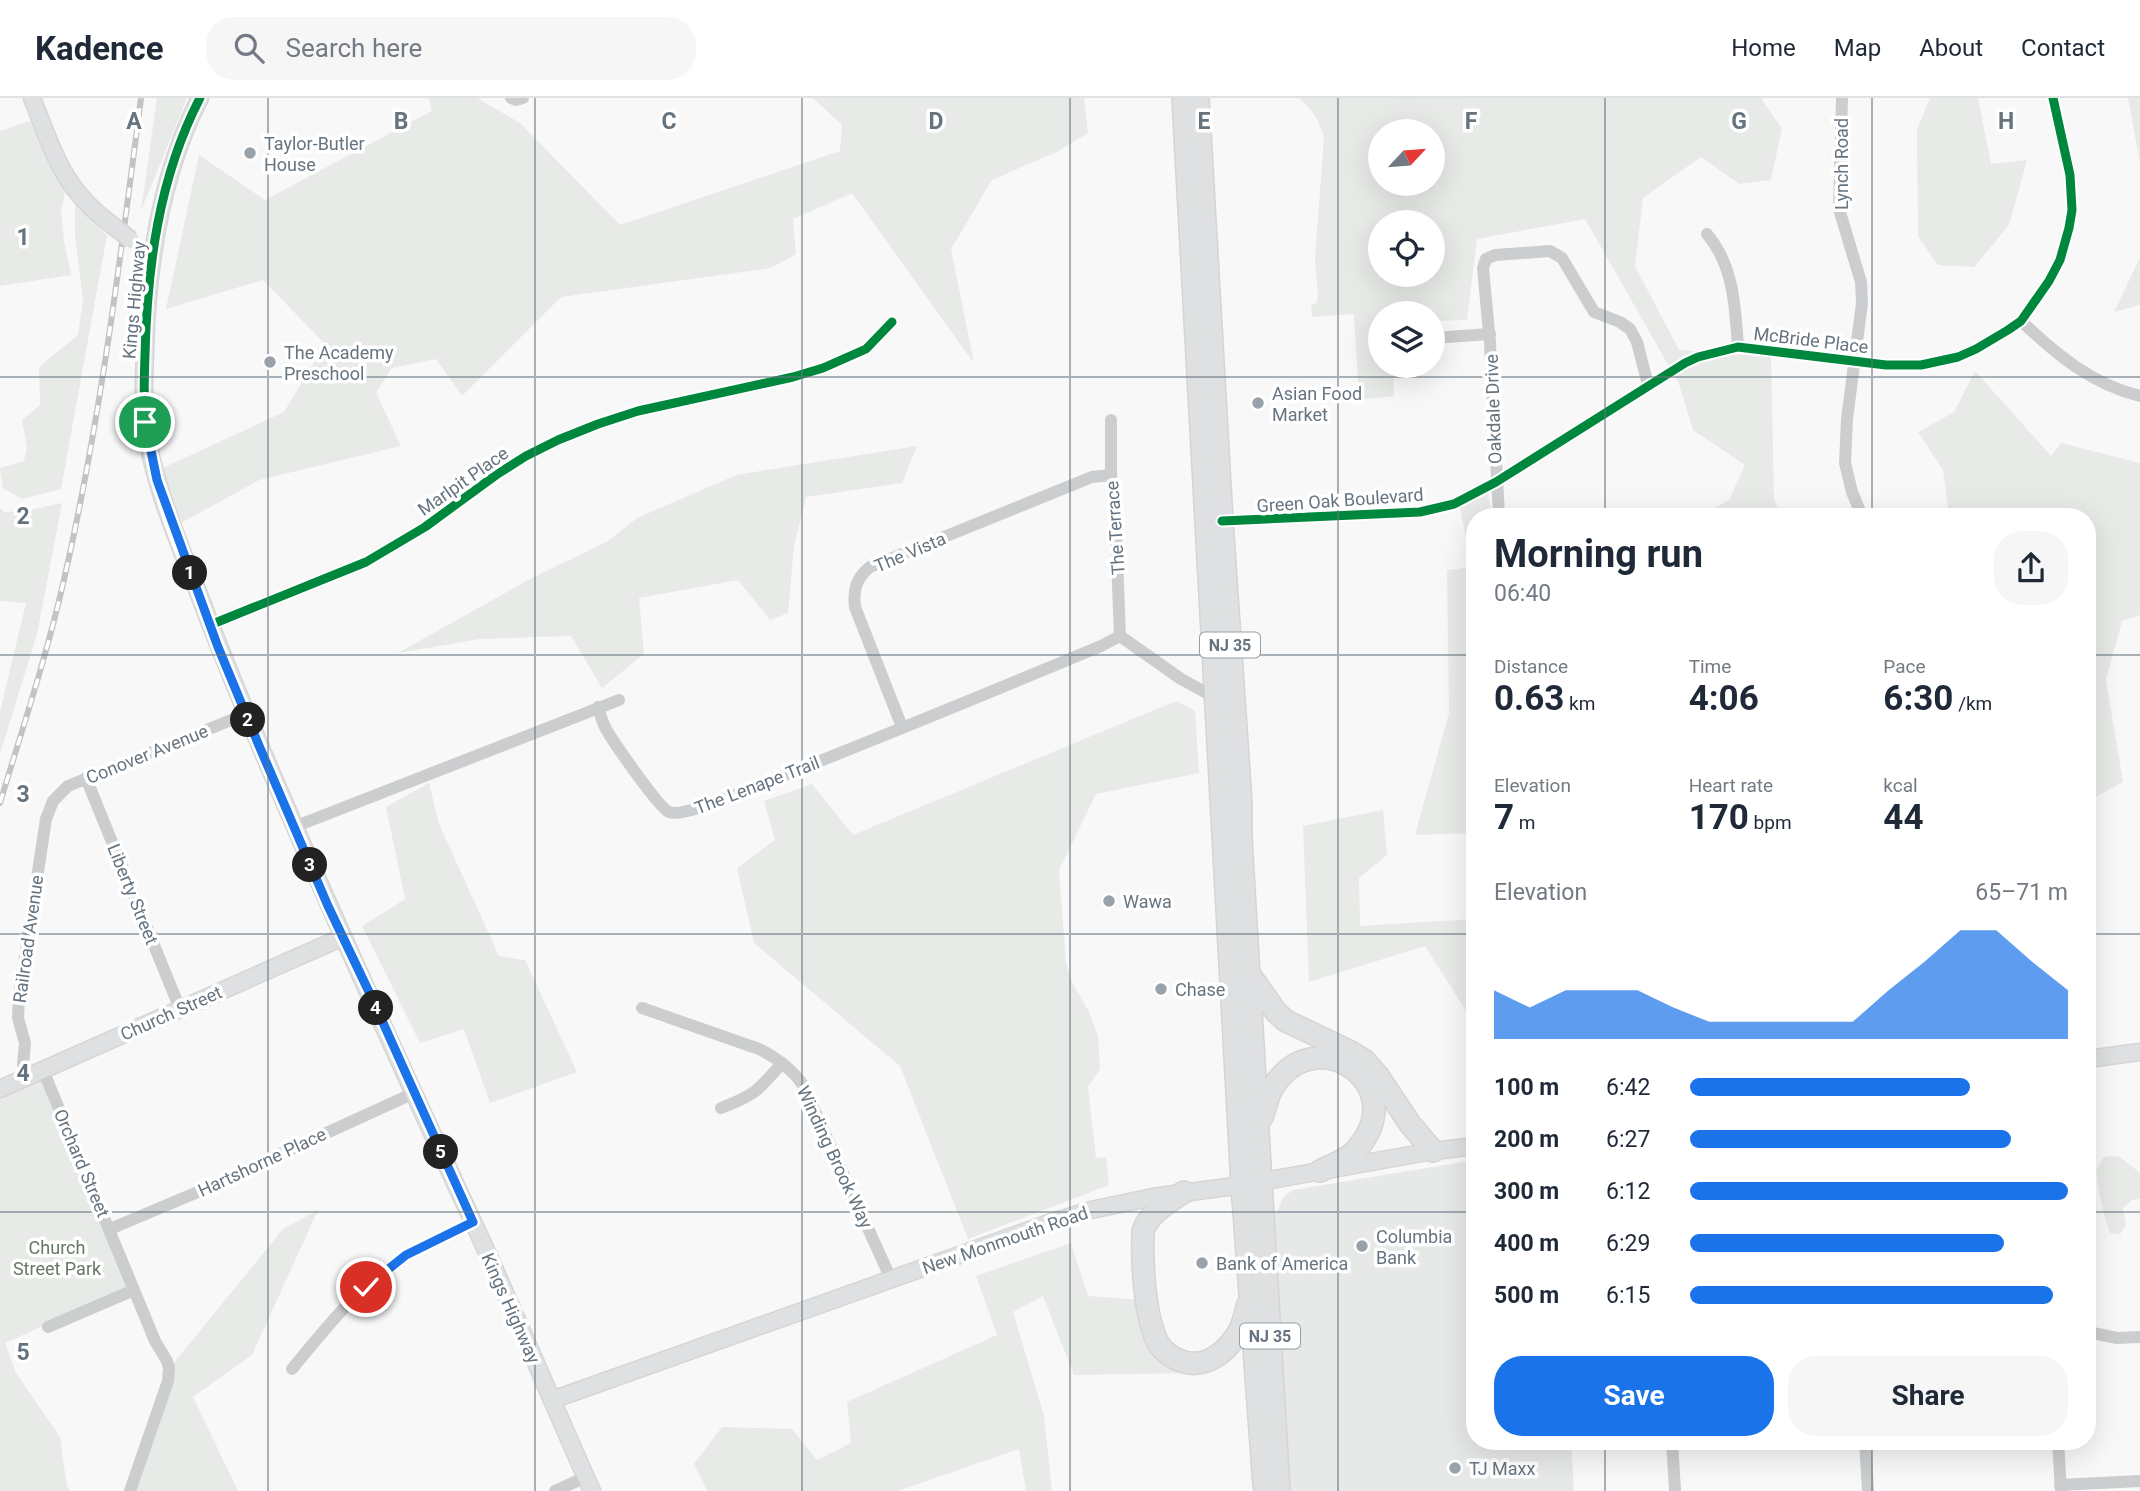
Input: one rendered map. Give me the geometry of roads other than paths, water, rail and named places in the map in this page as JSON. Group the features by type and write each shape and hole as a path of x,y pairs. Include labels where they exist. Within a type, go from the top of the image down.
{"highway":[{"name":"NJ 35","path":"1183,98 1216,698 1252,1183 1279,1491"},
{"name":"NJ 35","path":"1198,98 1258,1129 1252,1183 1251,1296 1265,1491"},
{"path":"1249,974 1276,1012 1286,1021 1364,1060 1433,1151"},
{"path":"1258,1129 1272,1088 1293,1066 1314,1058 1326,1058 1348,1065 1358,1072 1373,1096 1374,1119 1370,1131 1355,1152 1320,1171"},
{"path":"1184,1192 1161,1209 1146,1224 1143,1231 1146,1290 1158,1342 1170,1355 1186,1363 1213,1359 1223,1352 1238,1333 1251,1296"}],"main road":[{"path":"32,98 65,177 89,207 131,240 153,252"},
{"name":"Kings Highway","path":"200,98 178,148 166,185 153,252 145,318 144,403 148,443 157,480 210,625 294,827 589,1484"},
{"name":"Church Street","path":"0,1089 343,937"},
{"path":"2096,1058 2140,1052"},
{"name":"New Monmouth Road","path":"552,1400 1078,1214 1184,1192 1466,1147"}],"street":[{"path":"511,98 523,98"},
{"name":"Lynch Road","path":"1843,98 1839,209 1862,290 1845,441 1846,463 1859,508"},
{"path":"2053,98 2070,175 2069,228 2060,260 2021,321 2049,348 2088,376 2140,396"},
{"path":"1707,234 1723,256 1732,286 1738,347"},
{"name":"Oakdale Drive","path":"1498,508 1490,338 1483,268 1486,259 1495,255 1550,251 1562,258 1594,312 1630,329 1637,342 1648,386"},
{"name":"McBride Place","path":"1496,482 1685,363 1738,347 1900,366 1941,362 1976,349 2021,321"},
{"name":"Marlpit Place","path":"210,625 366,562 417,533 496,475 558,440 638,411 824,368 866,349 892,322"},
{"path":"1445,338 1490,338"},
{"name":"The Terrace","path":"1111,420 1111,475 1115,508 1120,636"},
{"name":"The Vista","path":"902,727 855,607 855,588 860,578 870,567 1092,477 1111,475"},
{"name":"Green Oak Boulevard","path":"1222,521 1420,512 1454,504 1496,482"},
{"path":"1120,636 1181,679 1216,698"},
{"name":"The Lenape Trail","path":"598,707 605,729 637,773 662,806 670,813 676,813 705,806 1051,667 1120,636"},
{"path":"294,827 618,700"},
{"name":"Conover Avenue","path":"53,801 68,786 246,714"},
{"name":"Liberty Street","path":"86,778 180,1010"},
{"name":"Railroad Avenue","path":"27,1077 23,1065 26,1043 18,1018 19,996 46,819 53,801"},
{"name":"Winding Brook Way","path":"642,1008 759,1049 790,1069 803,1085 891,1279"},
{"path":"721,1108 752,1095 782,1063"},
{"name":"Orchard Street","path":"43,1070 155,1341 169,1368 163,1399 131,1491"},
{"name":"Hartshorne Place","path":"110,1229 414,1093"},
{"path":"292,1369 341,1310 389,1267 406,1255 473,1222"},
{"path":"48,1327 134,1290"},
{"path":"2096,1334 2117,1338 2140,1338"},
{"path":"1673,1450 1675,1491"},
{"path":"1866,1450 1868,1491"},
{"path":"2058,1450 2060,1488 2140,1480"},
{"path":"555,1491 589,1484"}],"railway":[{"path":"0,803 49,639 76,524 108,342 141,98"}],"place":[{"name":"Taylor-Butler House","path":"250,153"},
{"name":"The Academy Preschool","path":"270,362"},
{"name":"Asian Food Market","path":"1258,403"},
{"name":"Wawa","path":"1109,901"},
{"name":"Chase","path":"1161,989"},
{"name":"Columbia Bank","path":"1362,1246"},
{"name":"Bank of America","path":"1202,1263"},
{"name":"TJ Maxx","path":"1455,1468"}],"park label":[{"name":"Church Street Park","path":"57,1257"}]}
